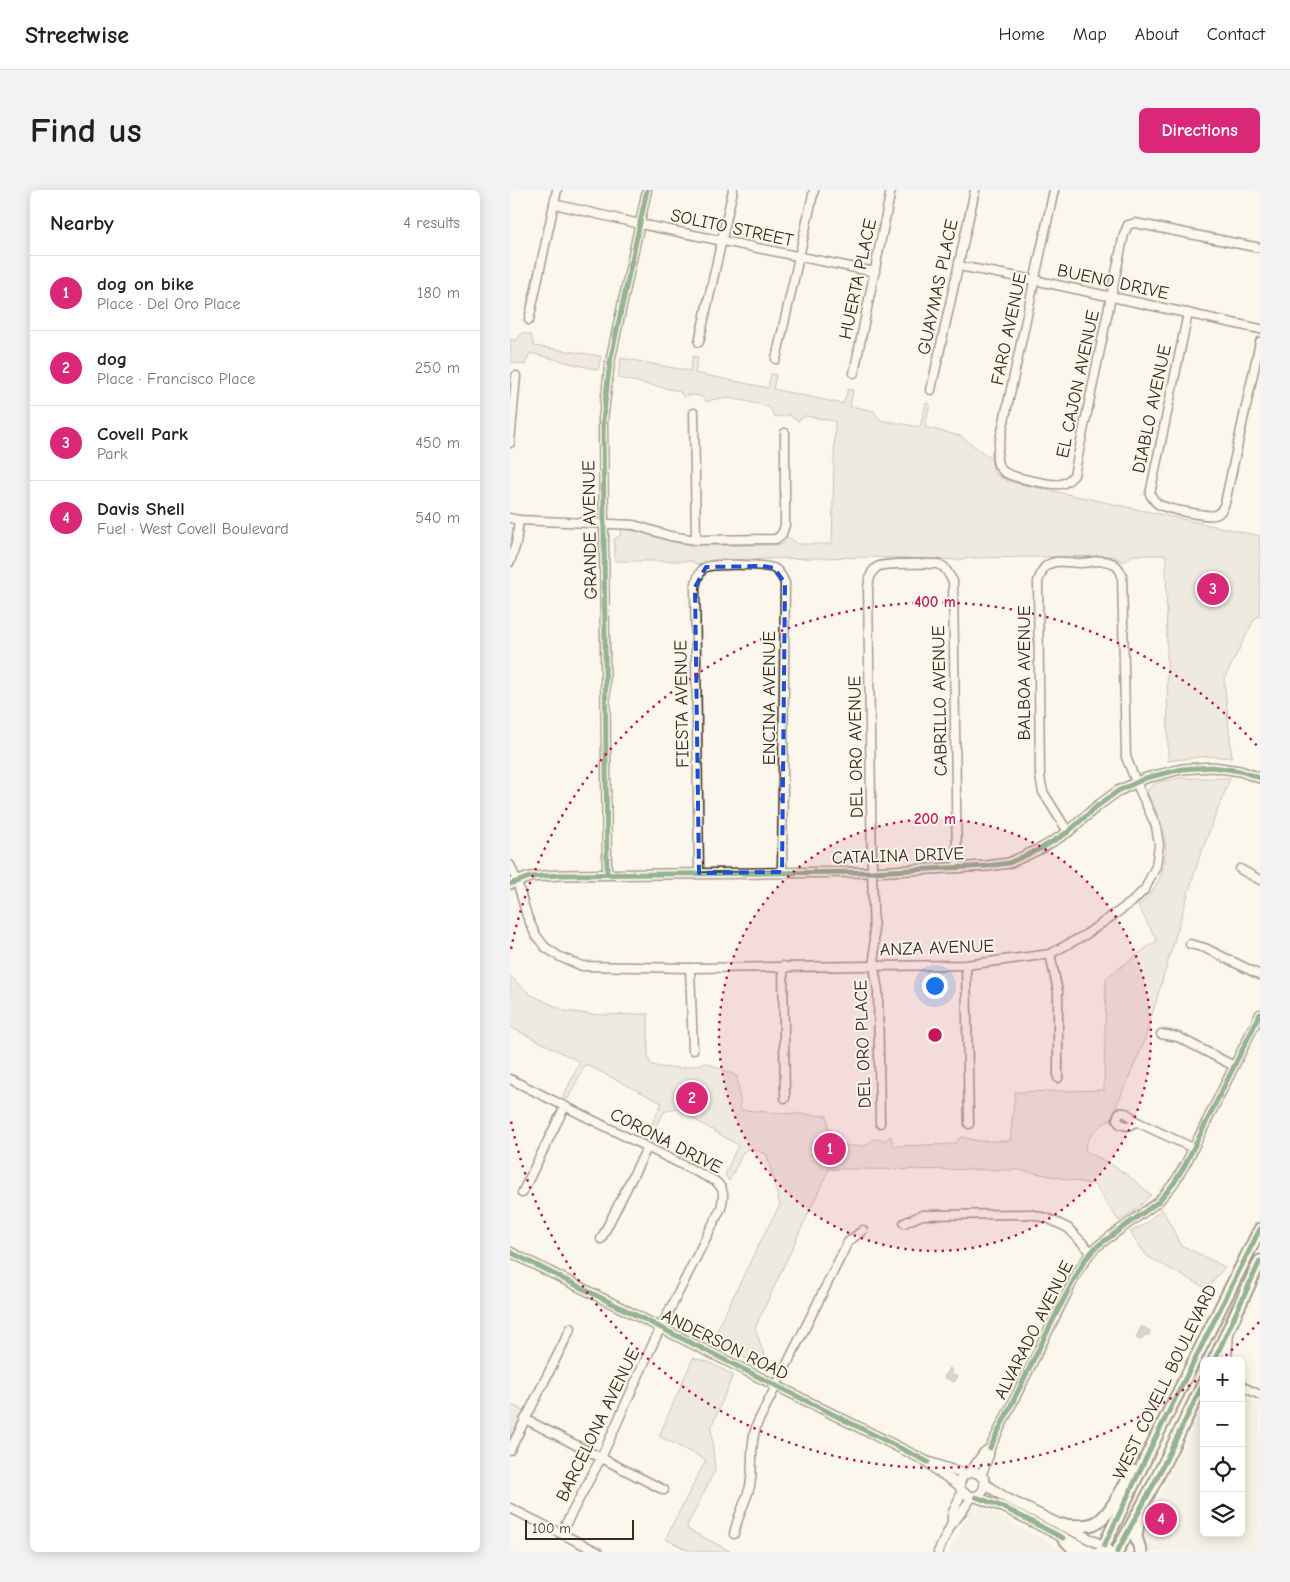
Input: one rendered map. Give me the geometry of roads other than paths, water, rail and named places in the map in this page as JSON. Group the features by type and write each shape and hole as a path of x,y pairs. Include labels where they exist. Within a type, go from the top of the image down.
{"main road":[{"name":"WEST COVELL BOULEVARD","path":"1105,1550 1156,1437 1260,1229"},
{"name":"WEST COVELL BOULEVARD","path":"1216,1357 1260,1261"},
{"name":"WEST COVELL BOULEVARD","path":"1117,1552 1200,1390"},
{"path":"1062,1525 1092,1524 1104,1516 1156,1437"},
{"path":"1140,1552 1136,1537 1142,1506"},
{"path":"1063,1538 1077,1552"}],"street":[{"path":"529,320 557,190"},
{"name":"GRANDE AVENUE","path":"607,874 603,420 610,362 647,190"},
{"path":"699,342 732,190"},
{"path":"776,359 814,190"},
{"name":"HUERTA PLACE","path":"854,373 892,190"},
{"name":"GUAYMAS PLACE","path":"931,390 975,190"},
{"name":"FARO AVENUE","path":"1004,472 998,465 997,454 1054,190"},
{"name":"SOLITO STREET","path":"554,204 640,224 875,272"},
{"name":"EL CAJON AVENUE","path":"1004,472 1052,484 1061,484 1074,475 1124,234 1128,226 1135,223 1260,248"},
{"name":"BUENO DRIVE","path":"959,266 1112,296 1260,329"},
{"name":"DIABLO AVENUE","path":"1188,313 1150,494 1155,502 1161,506 1196,514 1215,515 1222,510 1260,342"},
{"path":"510,443 516,376"},
{"path":"694,413 696,540"},
{"path":"510,518 634,525 675,538 696,540 776,539 782,534 785,525 785,433"},
{"path":"510,562 516,544 519,520"},
{"name":"ANZA AVENUE","path":"510,864 513,882 535,934 560,957 582,966 690,968 966,965 1050,954 1085,936 1132,902 1145,889 1156,866 1159,845 1156,826 1126,757 1122,575 1119,568 1112,563 1103,561"},
{"name":"BALBOA AVENUE","path":"1068,832 1043,792 1040,777 1038,581 1044,568 1050,564 1061,562 1082,564 1103,561"},
{"name":"DEL ORO AVENUE","path":"875,965 872,872 869,580 878,566 886,564 914,564"},
{"name":"CABRILLO AVENUE","path":"914,564 937,564 944,567 953,581 956,712 955,858 957,868"},
{"name":"ENCINA AVENUE","path":"735,565 774,568 785,583 782,872"},
{"name":"FIESTA AVENUE","path":"698,873 695,587 699,574 706,568 735,565"},
{"name":"CATALINA DRIVE","path":"513,882 545,876 872,872 957,868 1009,863 1034,852 1068,832 1096,807 1118,791 1161,773 1213,767 1240,771 1260,778"},
{"path":"1240,869 1260,880"},
{"path":"1190,944 1204,948 1260,975"},
{"path":"1050,954 1058,992 1058,1078"},
{"name":"DEL ORO PLACE","path":"875,965 878,991 880,1122"},
{"path":"966,965 969,1124"},
{"path":"783,966 785,1098"},
{"path":"690,968 693,1050"},
{"name":"ALVARADO AVENUE","path":"983,1480 990,1448 1078,1271 1091,1252 1158,1202 1174,1184 1260,1014"},
{"path":"1161,1034 1178,1037 1234,1066"},
{"name":"CORONA DRIVE","path":"510,1079 715,1181 721,1186 724,1194 721,1208 660,1328"},
{"path":"522,1193 565,1106"},
{"path":"1135,1120 1193,1148"},
{"path":"601,1239 647,1148"},
{"path":"904,1223 922,1215 1031,1214 1049,1219 1068,1228 1091,1252"},
{"path":"734,1534 750,1483 753,1434 775,1385 848,1242 863,1230"},
{"name":"ANDERSON ROAD","path":"510,1252 928,1462 967,1473"},
{"path":"510,1450 571,1328"},
{"name":"BARCELONA AVENUE","path":"561,1533 601,1458 660,1328"},
{"path":"1227,1357 1230,1328"},
{"path":"1245,1388 1260,1395"},
{"path":"1191,1408 1200,1400"},
{"path":"526,1420 664,1490"},
{"name":"ALVARADO AVENUE","path":"967,1473 984,1452 990,1448"},
{"name":"ANDERSON ROAD","path":"928,1462 960,1489"},
{"path":"952,1523 952,1514 960,1489 960,1480 967,1473 983,1480 1013,1502 1062,1525 1105,1550"},
{"path":"938,1552 952,1523 974,1497 983,1492 983,1480"},
{"path":"960,1489 974,1497 1003,1507 1092,1552"},
{"path":"510,1508 598,1552"}],"place":[{"name":"Covell Park","path":"1213,589"},
{"name":"dog","path":"692,1098"},
{"name":"dog on bike","path":"830,1149"},
{"name":"Davis Shell","path":"1161,1519"}]}
